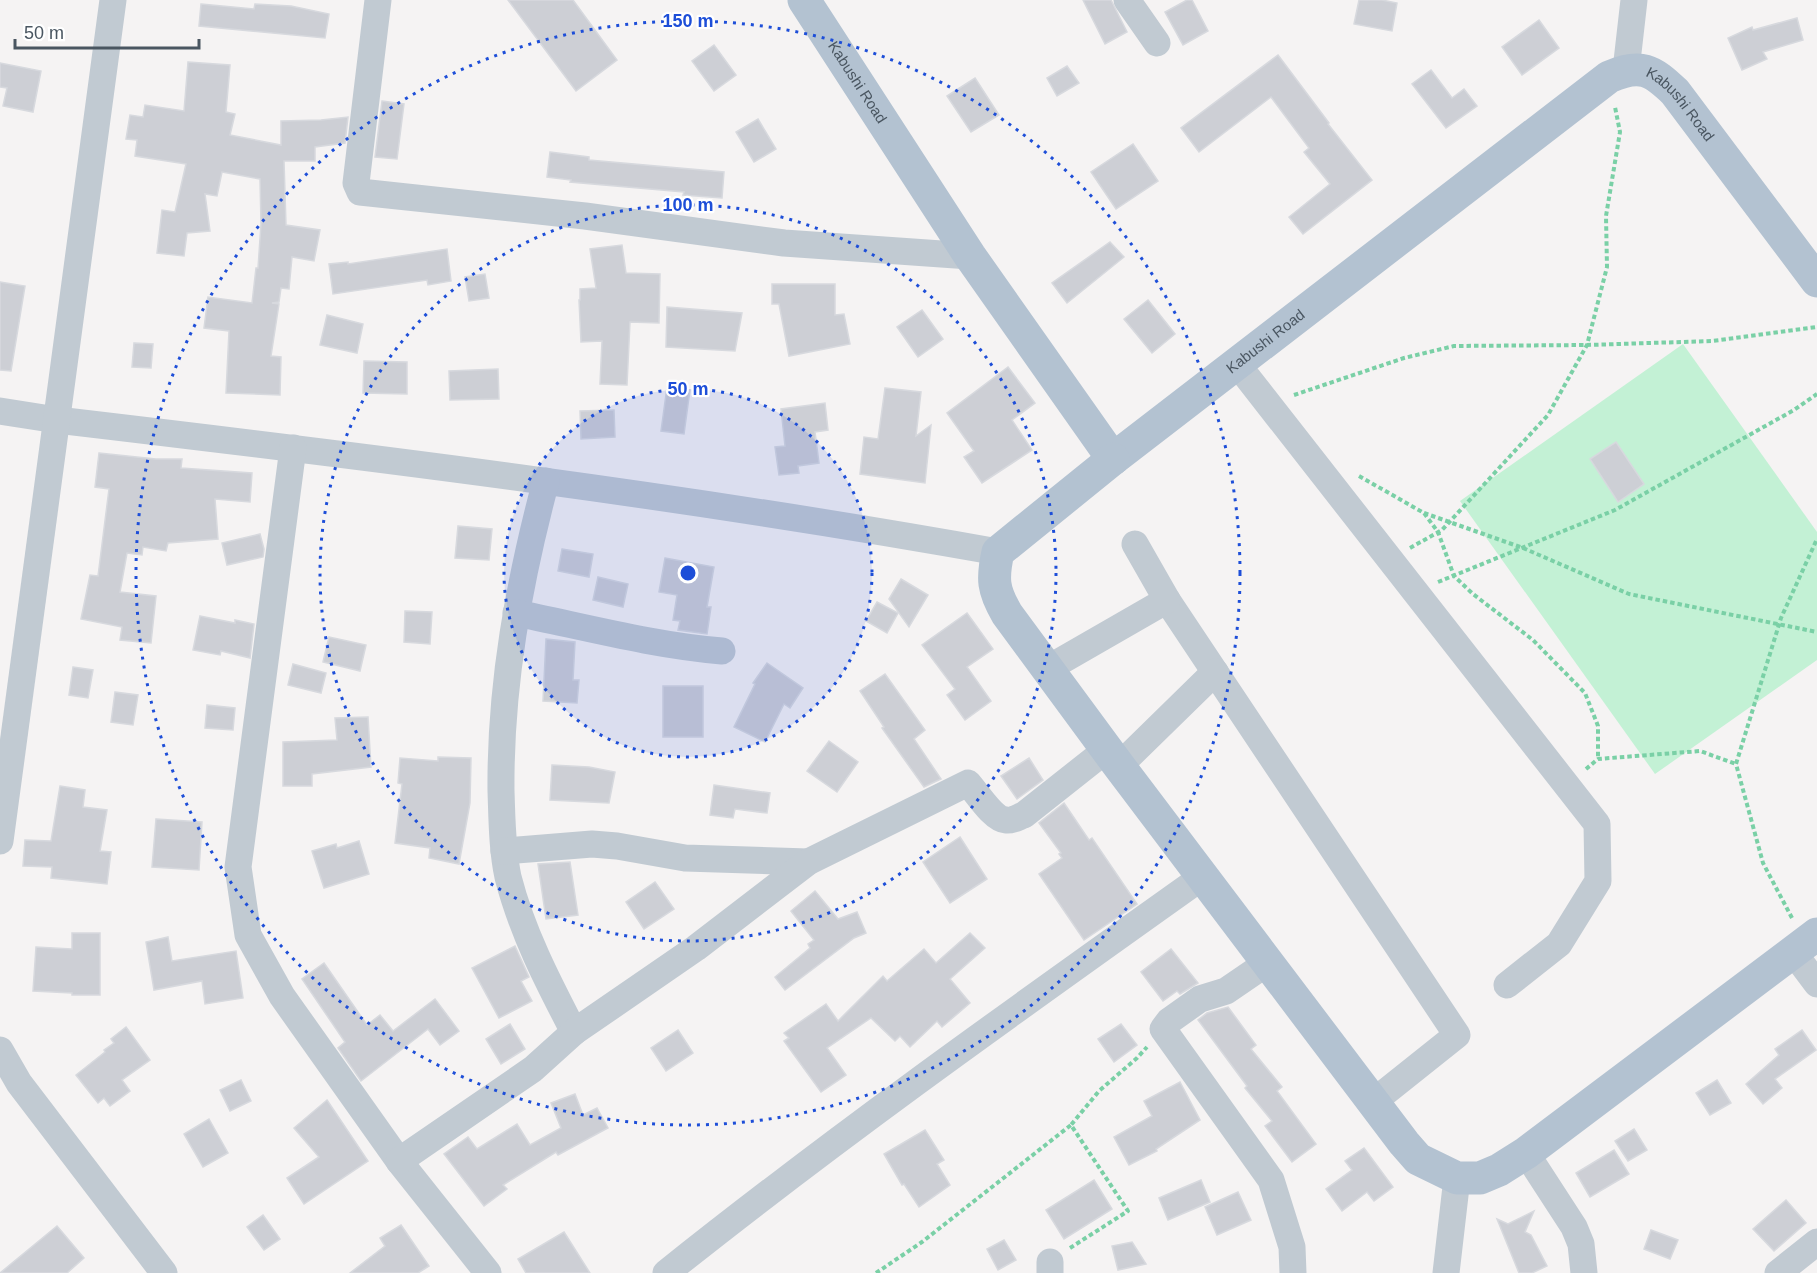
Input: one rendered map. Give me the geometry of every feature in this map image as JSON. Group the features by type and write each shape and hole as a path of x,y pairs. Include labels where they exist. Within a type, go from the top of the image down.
{"main road":[{"name":"Kabushi Road","path":"804,0 970,256 1113,459 1618,74 1642,70 1658,75 1675,92 1817,281"},
{"path":"1113,459 998,552 993,573 996,595 1112,758 1418,1159 1458,1178 1480,1178 1499,1170 1526,1153 1805,943"}],"street":[{"path":"0,841 113,0"},
{"path":"378,0 356,183 360,192 585,216 784,243 970,256"},
{"path":"1127,0 1157,43"},
{"path":"1618,74 1634,0"},
{"path":"1237,364 1598,824 1598,881 1558,944 1507,985"},
{"path":"0,411 546,481 872,530 998,552"},
{"path":"293,448 238,867 248,935 282,996 399,1161 488,1273"},
{"path":"546,481 527,554 504,696 501,752 504,851 508,877 520,915 545,976 574,1032"},
{"path":"1135,544 1167,600 1456,1035 1373,1102"},
{"path":"1047,669 1167,600"},
{"path":"516,613 632,639 677,647 722,651"},
{"path":"399,1161 533,1068 574,1032 696,948 808,861 968,783 996,817 1005,820 1014,819 1112,758 1215,672"},
{"path":"504,851 592,844 685,858 808,861"},
{"path":"666,1273 928,1072 1202,877"},
{"path":"1805,943 1817,984"},
{"path":"1267,963 1226,991 1200,999 1169,1021 1163,1029 1271,1180 1292,1247 1293,1273"},
{"path":"0,1050 19,1083 164,1273"},
{"path":"1526,1153 1574,1227 1581,1244 1584,1273"},
{"path":"1446,1273 1458,1178"},
{"path":"1778,1273 1817,1242"}],"path":[{"path":"1390,560 1438,532 1450,521 1548,415 1587,345 1607,267 1606,216 1620,132 1618,74"},
{"path":"1268,405 1404,358 1454,346 1712,341 1817,327"},
{"path":"1415,592 1615,510 1794,410 1817,394"},
{"path":"1320,470 1352,471 1424,513 1523,548 1629,594 1817,632"},
{"path":"1424,513 1438,532 1454,576 1473,594 1533,640 1585,693 1598,726 1598,759"},
{"path":"1805,943 1764,863 1736,764 1780,624 1817,539"},
{"path":"1567,785 1598,759 1700,751 1736,764"},
{"path":"876,1273 922,1242 1071,1125 1099,1091 1137,1058 1163,1029"},
{"path":"1050,1268 1090,1233 1128,1211 1071,1125"}],"green space":[{"path":"1683,344 1817,532 1817,660 1655,774 1460,501"}],"building":[{"path":"508,0 573,0 617,60 576,91"},
{"path":"1083,0 1111,0 1127,32 1105,44"},
{"path":"1187,0 1192,0 1208,31 1183,45 1165,12"},
{"path":"1359,0 1382,0 1397,3 1392,31 1354,24"},
{"path":"201,4 254,9 255,4 291,6 329,14 325,38 199,26"},
{"path":"1797,18 1803,40 1763,52 1767,59 1742,70 1728,38 1752,27 1753,30"},
{"path":"1539,20 1559,48 1522,75 1502,47"},
{"path":"714,45 736,75 714,91 692,61"},
{"path":"1278,55 1372,180 1303,234 1289,217 1330,184 1304,152 1309,148 1271,97 1199,152 1181,128"},
{"path":"188,62 230,65 226,112 235,114 230,135 281,145 281,121 348,117 345,143 315,147 315,161 284,161 286,225 320,230 314,261 292,257 289,289 281,288 279,302 272,303 279,304 271,356 281,357 280,395 226,393 229,331 204,328 208,297 252,303 256,268 258,268 261,224 260,179 222,172 217,196 205,194 210,231 187,233 184,256 157,253 162,210 175,212 186,164 135,156 137,140 126,139 130,115 143,117 145,105 184,111"},
{"path":"0,63 41,71 33,112 3,106 7,88 0,87"},
{"path":"1067,66 1079,83 1057,96 1047,78"},
{"path":"1431,70 1452,98 1464,89 1477,106 1446,128 1412,84"},
{"path":"975,78 999,115 971,132 947,96"},
{"path":"382,101 404,104 397,159 375,157"},
{"path":"758,119 776,149 754,162 736,132"},
{"path":"1133,144 1158,181 1116,209 1091,172"},
{"path":"550,152 589,157 589,160 724,172 722,198 683,195 684,192 570,182 571,180 547,177"},
{"path":"1110,242 1124,257 1067,303 1052,283"},
{"path":"622,245 626,273 660,274 659,323 630,322 627,385 600,384 602,341 581,342 580,289 596,288 590,249"},
{"path":"447,249 451,281 428,285 427,280 333,294 329,264 348,262 348,264"},
{"path":"485,274 489,298 469,301 465,277"},
{"path":"0,282 25,286 11,371 0,370"},
{"path":"772,284 835,284 835,315 844,314 850,344 789,356 779,304 772,304"},
{"path":"1148,300 1175,334 1152,353 1124,319"},
{"path":"667,307 742,313 735,351 666,347"},
{"path":"922,310 943,339 918,357 897,327"},
{"path":"327,315 363,324 357,353 320,345"},
{"path":"134,343 153,344 151,368 132,367"},
{"path":"364,361 407,362 407,394 363,393"},
{"path":"1008,367 1035,403 1012,420 1032,450 982,483 964,457 974,451 947,413"},
{"path":"498,369 499,399 450,400 449,371"},
{"path":"667,387 690,390 684,434 661,431"},
{"path":"885,388 921,392 916,436 931,425 925,483 860,474 864,437 878,439"},
{"path":"825,403 828,430 815,432 819,463 798,466 799,473 779,475 775,447 785,446 781,409"},
{"path":"614,410 615,437 581,439 580,411"},
{"path":"1616,442 1644,484 1618,502 1590,459"},
{"path":"99,453 156,459 182,459 181,468 252,473 250,502 215,499 218,539 168,543 166,551 143,547 142,555 127,553 120,592 156,596 151,643 120,640 122,627 81,619 90,575 98,576 109,489 95,487"},
{"path":"458,526 492,529 489,560 455,558"},
{"path":"260,534 264,549 263,557 227,565 222,543"},
{"path":"562,549 593,554 589,577 558,571"},
{"path":"665,558 714,567 707,607 711,607 707,634 678,630 680,621 673,620 677,595 659,592"},
{"path":"598,577 628,584 623,607 593,600"},
{"path":"901,579 928,595 909,627 889,599"},
{"path":"877,602 898,613 887,633 866,621"},
{"path":"405,611 432,612 430,644 404,642"},
{"path":"967,613 993,649 967,667 991,701 965,720 947,695 955,689 922,645"},
{"path":"200,616 254,624 250,658 221,651 220,655 193,650"},
{"path":"329,637 366,645 360,671 323,662"},
{"path":"546,639 575,642 573,680 579,680 577,703 543,701"},
{"path":"767,663 803,688 790,708 784,704 765,742 734,727 755,684 753,683"},
{"path":"293,664 326,673 321,693 288,685"},
{"path":"73,667 93,670 88,698 69,695"},
{"path":"885,674 925,730 914,739 941,779 924,787 882,728 884,727 860,691"},
{"path":"663,686 703,686 703,737 663,737"},
{"path":"115,692 138,695 133,725 111,722"},
{"path":"207,705 235,708 233,730 205,728"},
{"path":"368,717 371,767 312,774 312,786 283,786 283,742 337,740 335,718"},
{"path":"829,741 858,762 837,792 807,771"},
{"path":"438,757 471,758 470,803 459,864 429,858 430,848 395,843 402,784 398,783 400,758 438,761"},
{"path":"1029,758 1043,780 1017,799 1001,776"},
{"path":"552,765 589,767 615,772 609,803 550,800"},
{"path":"714,785 770,793 767,813 735,809 733,818 710,815"},
{"path":"60,786 85,790 83,807 107,810 100,851 111,852 107,884 51,878 52,867 23,866 25,840 51,841"},
{"path":"1064,803 1089,840 1092,838 1137,904 1084,940 1039,874 1062,858 1059,854 1061,853 1039,823"},
{"path":"156,819 202,822 199,870 152,867"},
{"path":"960,837 987,879 950,903 923,862"},
{"path":"359,841 369,874 324,888 312,851 336,844 337,848"},
{"path":"570,862 578,915 546,919 538,864"},
{"path":"655,882 674,909 644,929 626,902"},
{"path":"815,891 838,919 857,912 866,933 854,938 785,990 775,977 810,948 808,944 814,940 791,911"},
{"path":"72,933 100,933 100,995 33,991 36,947 72,949"},
{"path":"970,933 985,948 950,979 970,1003 942,1027 937,1021 910,1047 900,1036 895,1041 871,1018 827,1048 846,1075 821,1092 784,1041 789,1038 784,1033 826,1004 838,1021 883,976 887,981 924,949 936,963"},
{"path":"168,937 172,961 236,951 243,998 205,1004 202,981 154,990 146,942"},
{"path":"515,946 529,977 521,981 532,1001 499,1018 472,968"},
{"path":"1171,949 1198,983 1180,994 1177,991 1163,1001 1141,972"},
{"path":"324,963 367,1025 380,1015 393,1031 435,999 459,1031 440,1045 428,1029 361,1081 338,1048 345,1042 302,979"},
{"path":"1228,1007 1256,1045 1251,1049 1282,1087 1277,1091 1316,1144 1292,1162 1265,1126 1272,1121 1245,1088 1247,1086 1198,1020 1207,1013"},
{"path":"510,1024 525,1049 501,1064 486,1039"},
{"path":"1121,1024 1137,1045 1114,1062 1098,1039"},
{"path":"126,1027 150,1060 122,1080 130,1091 110,1106 104,1098 98,1103 76,1075 105,1052 104,1050 114,1043 111,1039"},
{"path":"678,1030 693,1053 666,1071 651,1048"},
{"path":"1802,1030 1816,1050 1775,1079 1782,1088 1763,1104 1746,1084 1779,1055 1775,1049"},
{"path":"241,1080 251,1101 230,1111 220,1090"},
{"path":"1717,1080 1731,1103 1710,1115 1696,1093"},
{"path":"1180,1082 1200,1120 1156,1149 1157,1151 1129,1165 1114,1137 1152,1116 1144,1101"},
{"path":"575,1094 583,1115 597,1108 608,1128 558,1155 556,1152 503,1185 507,1189 484,1206 444,1154 468,1137 477,1149 517,1124 530,1145 561,1128 551,1103"},
{"path":"327,1100 368,1161 304,1204 287,1178 319,1157 294,1128"},
{"path":"209,1119 228,1153 203,1167 184,1134"},
{"path":"1634,1129 1647,1150 1628,1161 1615,1141"},
{"path":"925,1130 944,1160 937,1164 950,1185 919,1207 904,1184 902,1185 884,1154"},
{"path":"1364,1148 1393,1187 1374,1201 1367,1192 1342,1211 1326,1189 1352,1170 1345,1161"},
{"path":"1614,1150 1629,1174 1590,1197 1576,1173"},
{"path":"1094,1180 1112,1209 1064,1239 1046,1210"},
{"path":"1201,1180 1210,1202 1168,1220 1159,1198"},
{"path":"1238,1192 1251,1220 1217,1235 1205,1207"},
{"path":"1786,1200 1806,1223 1774,1251 1753,1229"},
{"path":"1534,1211 1525,1232 1531,1235 1547,1266 1532,1273 1519,1273 1497,1219 1508,1224"},
{"path":"263,1215 280,1239 264,1250 247,1227"},
{"path":"401,1225 429,1266 418,1273 350,1273 385,1246 380,1238"},
{"path":"57,1226 84,1258 67,1273 0,1273"},
{"path":"1651,1230 1678,1240 1670,1259 1644,1249"},
{"path":"564,1232 590,1273 526,1273 518,1259"},
{"path":"1004,1240 1016,1260 998,1270 987,1249"},
{"path":"1132,1242 1146,1264 1118,1270 1112,1246"}]}
